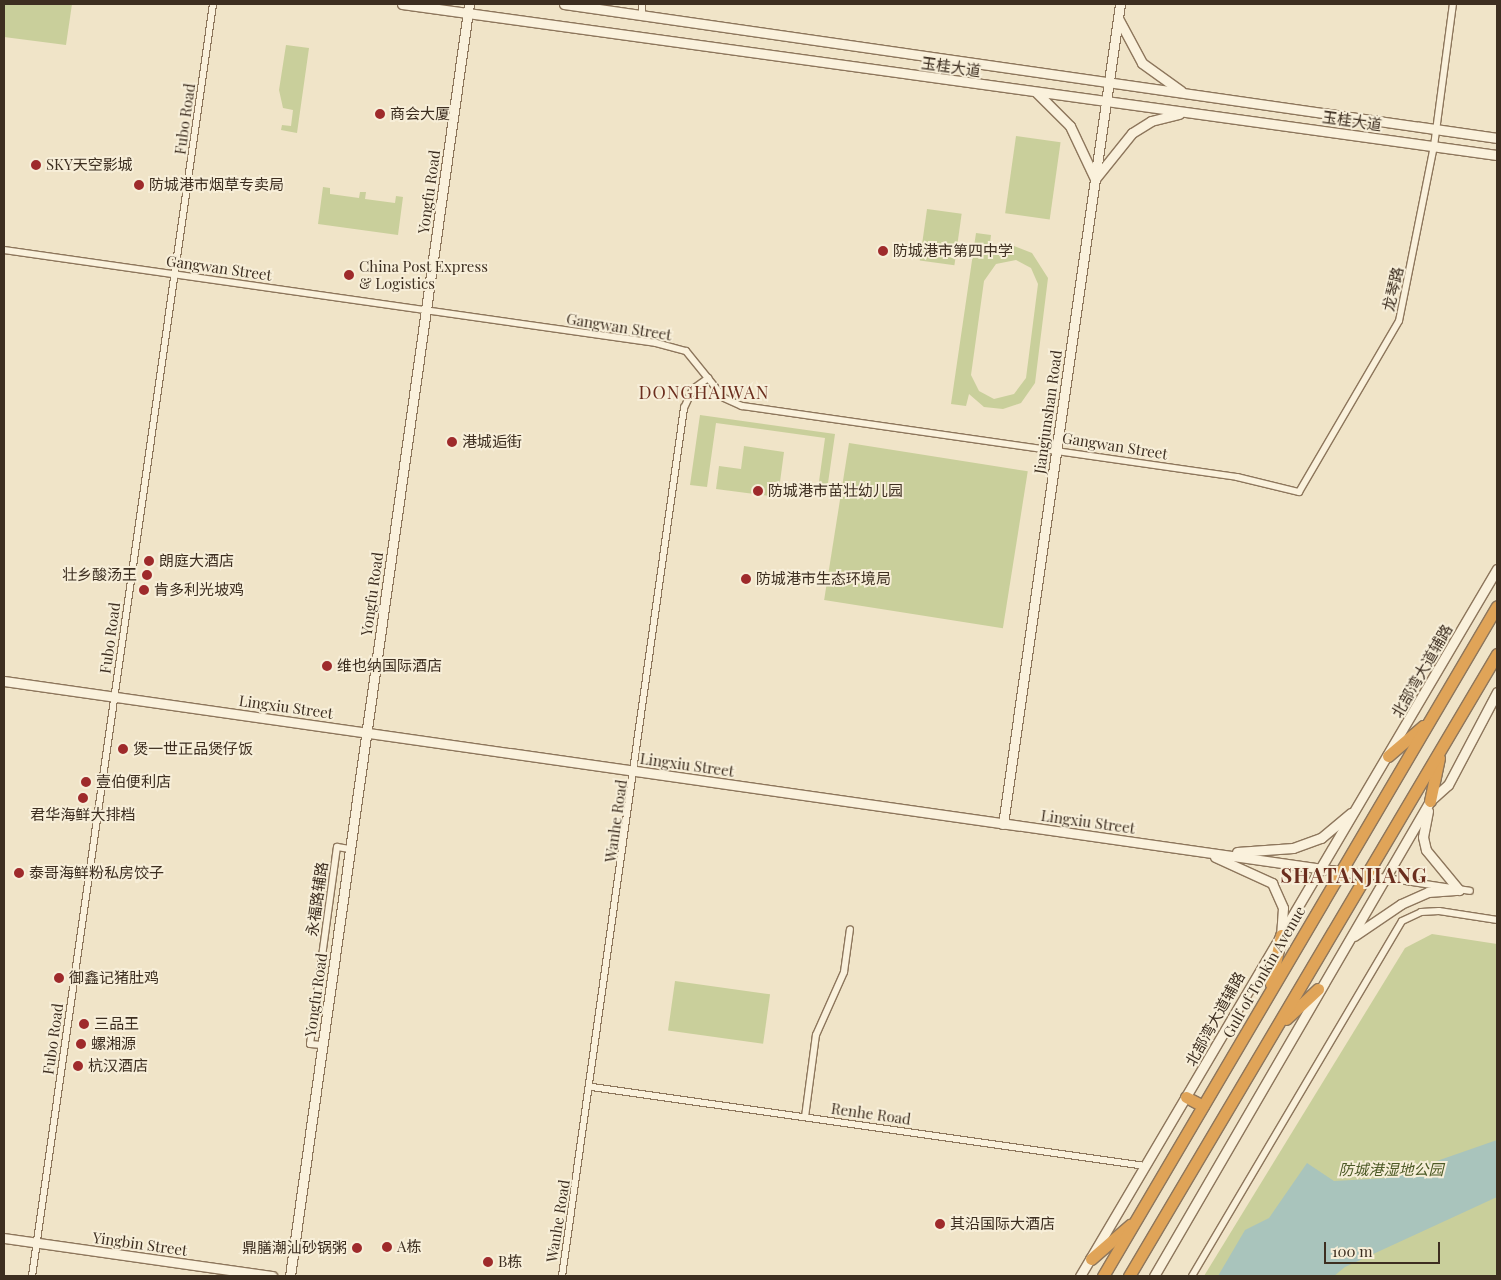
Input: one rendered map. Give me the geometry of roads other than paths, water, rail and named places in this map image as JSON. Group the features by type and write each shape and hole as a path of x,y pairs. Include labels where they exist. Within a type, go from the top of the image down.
{"highway":[{"name":"Gulf of Tonkin Avenue","path":"1103,1276 1497,606"},
{"path":"1129,1276 1497,654"},
{"path":"1388,756 1432,718"},
{"path":"1430,801 1441,750"},
{"path":"1270,993 1281,935"},
{"path":"1275,1029 1318,990"},
{"path":"1186,1097 1203,1106"},
{"path":"1091,1259 1137,1219"}],"main road":[{"name":"玉桂大道","path":"402,4 469,8 1036,92 1497,155"},
{"name":"玉桂大道","path":"564,4 1497,138"},
{"name":"Jiangjunshan Road","path":"1003,824 1120,4"},
{"name":"Yongfu Road","path":"290,1276 469,8"},
{"path":"1118,18 1142,63 1186,94"},
{"path":"1036,92 1070,126 1095,179 1132,133 1151,121 1184,112"},
{"name":"北部湾大道辅路","path":"1080,1276 1281,935 1323,869 1358,805 1497,570"},
{"name":"Lingxiu Street","path":"4,681 1366,876"},
{"path":"1154,1276 1340,952 1430,801 1448,785 1497,692"},
{"path":"1430,801 1423,837 1426,850 1459,890"},
{"path":"1202,852 1293,848 1321,838 1358,805"},
{"path":"1202,852 1272,883 1283,908 1281,935"},
{"path":"1340,952 1385,912 1428,892 1459,890"},
{"name":"Yingbin Street","path":"4,1238 272,1276"}],"street":[{"name":"Fubo Road","path":"32,1276 213,4"},
{"path":"642,4 642,15"},
{"name":"龙琴路","path":"1237,477 1299,492 1304,488 1399,321 1437,129 1453,4"},
{"name":"Gangwan Street","path":"4,250 678,348 691,356 724,398 742,406 1237,477"},
{"name":"Wanhe Road","path":"562,1276 592,1087 684,408 693,389 708,378"},
{"path":"1366,876 1470,891"},
{"path":"1192,1276 1402,921 1421,912 1439,911 1497,920"},
{"path":"805,1117 816,1035 844,972 850,929"},
{"name":"Renhe Road","path":"592,1087 1146,1166"}],"water":[{"path":"1497,1140 1497,1197 1345,1267 1334,1276 1218,1276 1245,1230 1269,1218 1307,1163 1334,1181 1388,1178"}],"place":[{"name":"商会大厦","path":"380,114"},
{"name":"SKY天空影城","path":"36,165"},
{"name":"防城港市烟草专卖局","path":"139,185"},
{"name":"防城港市第四中学","path":"883,251"},
{"name":"China Post Express & Logistics","path":"349,275"},
{"name":"港城逅街","path":"452,442"},
{"name":"防城港市苗壮幼儿园","path":"758,491"},
{"name":"朗庭大酒店","path":"149,561"},
{"name":"壮乡酸汤王","path":"147,575"},
{"name":"防城港市生态环境局","path":"746,579"},
{"name":"肯多利光坡鸡","path":"144,590"},
{"name":"维也纳国际酒店","path":"327,666"},
{"name":"煲一世正品煲仔饭","path":"123,749"},
{"name":"壹伯便利店","path":"86,782"},
{"name":"君华海鲜大排档","path":"83,798"},
{"name":"泰哥海鲜粉私房饺子","path":"19,873"},
{"name":"御鑫记猪肚鸡","path":"59,978"},
{"name":"三品王","path":"84,1024"},
{"name":"螺湘源","path":"81,1044"},
{"name":"杭汉酒店","path":"78,1066"},
{"name":"其沿国际大酒店","path":"940,1224"},
{"name":"A栋","path":"387,1247"},
{"name":"鼎膳潮汕砂锅粥","path":"357,1248"},
{"name":"B栋","path":"488,1262"}],"district":[{"name":"DONGHAIWAN","path":"704,392"},
{"name":"SHATANJIANG","path":"1354,874"}],"park label":[{"name":"防城港湿地公园","path":"1391,1170"}]}
